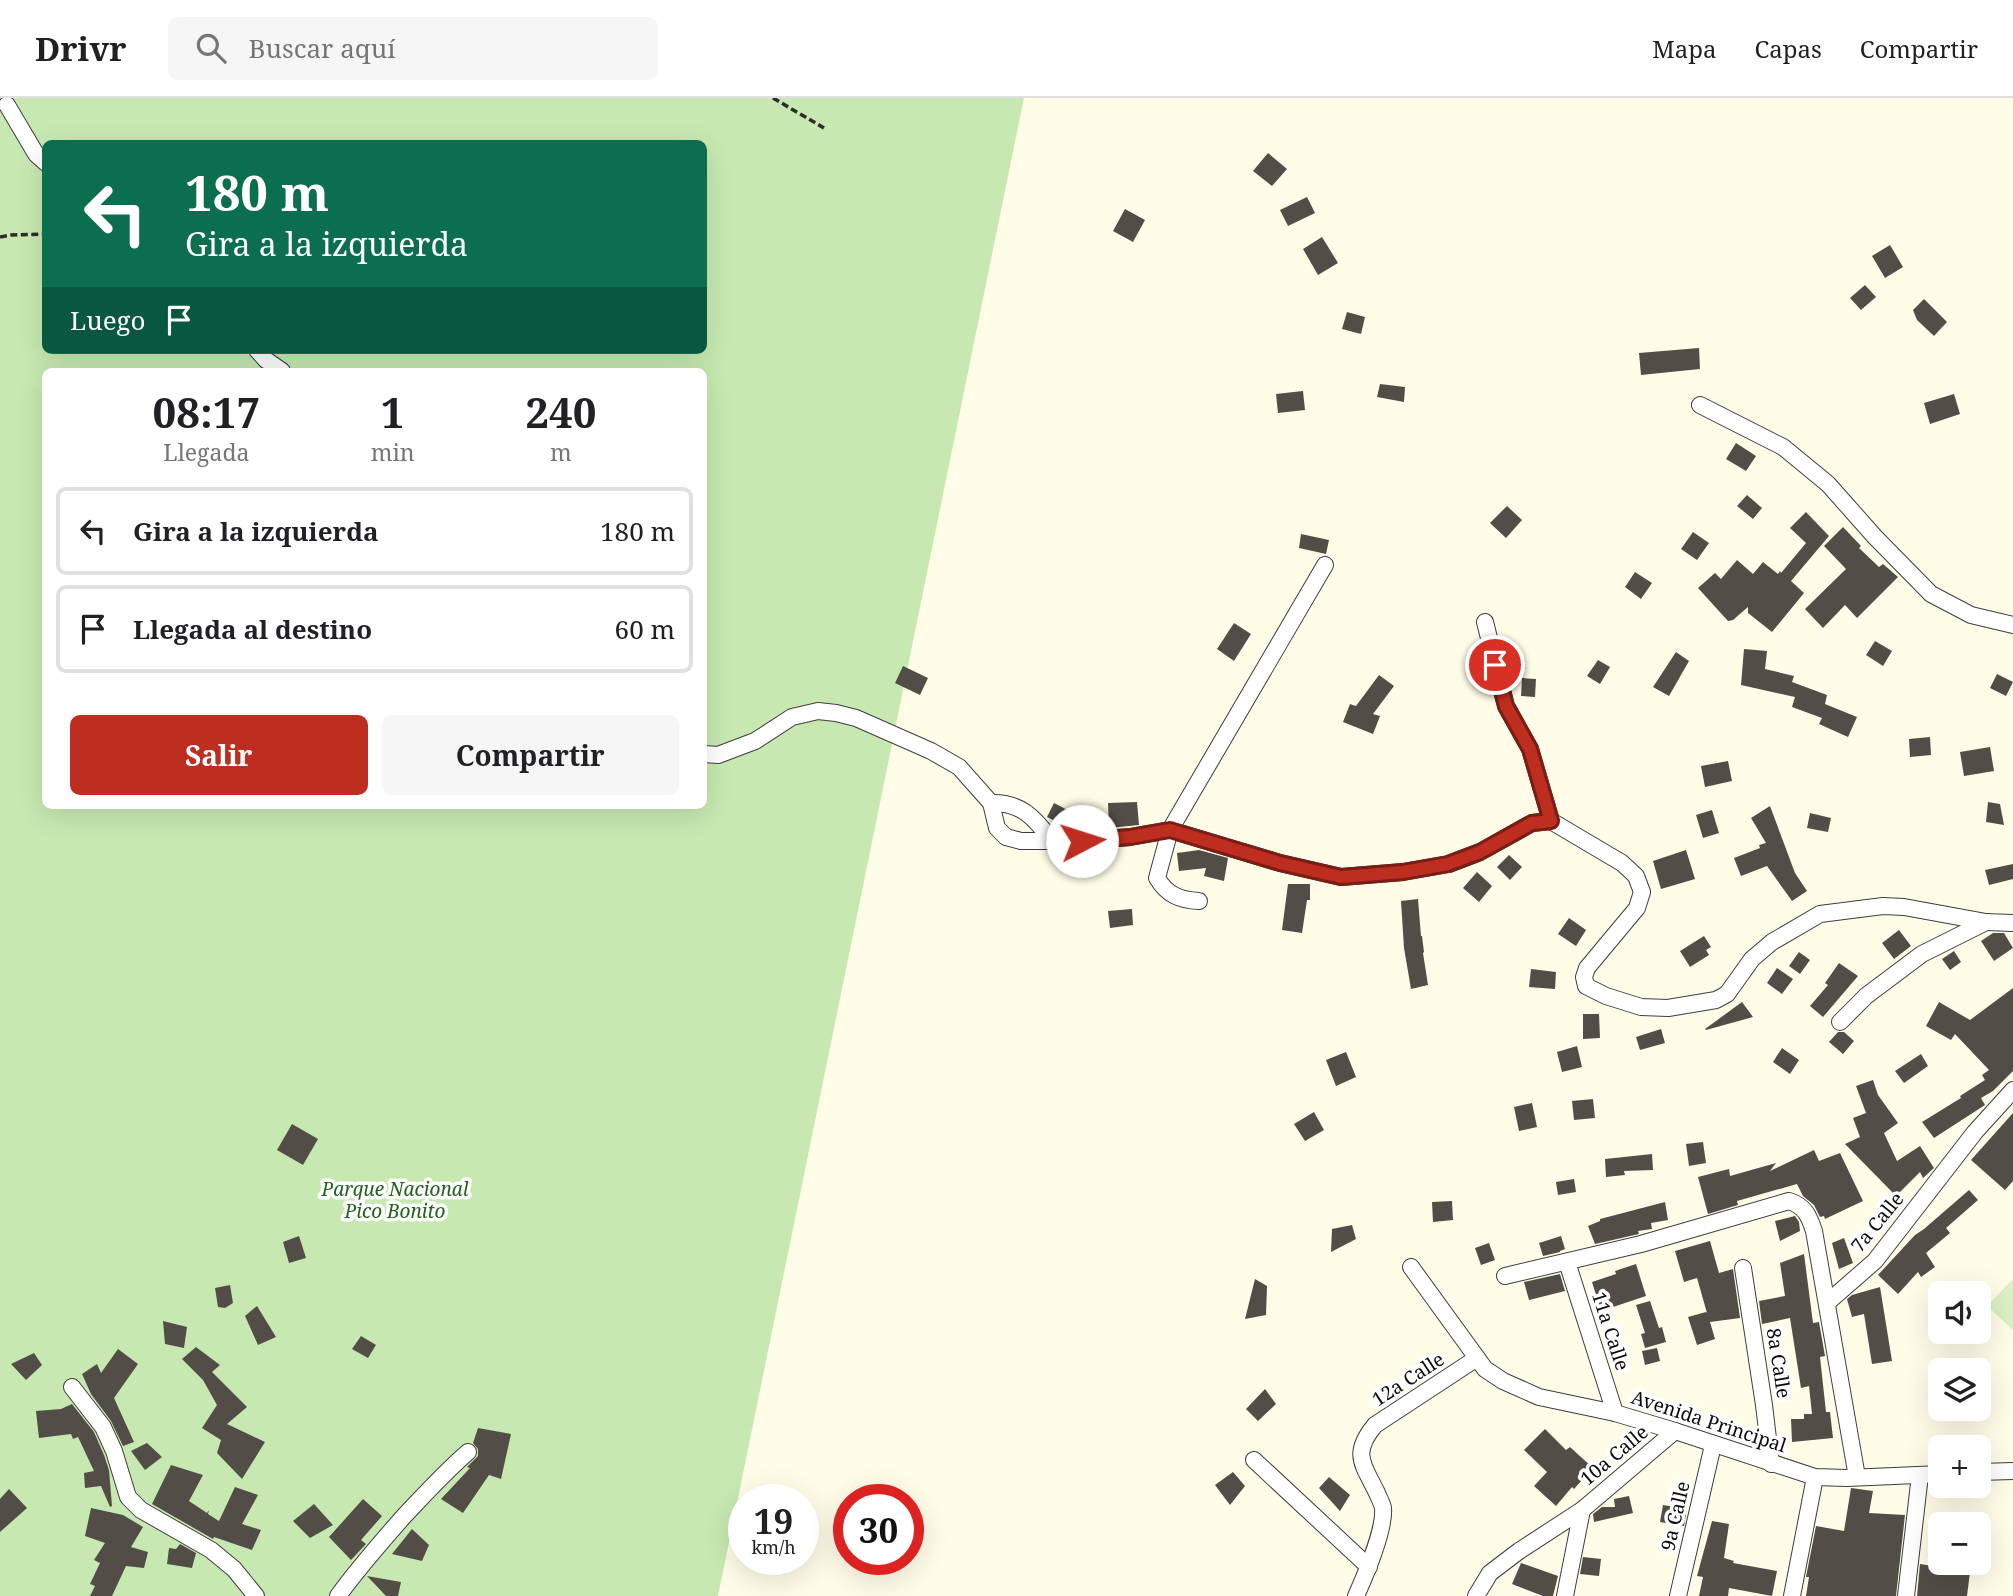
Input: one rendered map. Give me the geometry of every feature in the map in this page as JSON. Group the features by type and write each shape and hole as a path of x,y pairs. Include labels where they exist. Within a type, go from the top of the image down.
{"street":[{"path":"7,105 36,154 42,159"},
{"path":"261,354 278,368"},
{"path":"1700,405 1783,447 1828,484 1931,594 1971,615 2013,625"},
{"path":"1199,901 1183,901 1163,887 1157,878 1170,830 1325,565"},
{"path":"1485,622 1506,706 1530,749 1551,821"},
{"path":"707,754 718,755 755,741 792,717 818,711 836,713 856,718 931,751 959,767 991,803 997,828 1006,837 1021,841 1082,841 1170,830 1280,863 1341,877 1403,872 1448,864 1480,852 1532,823 1551,821 1622,863 1636,876 1643,892 1637,908 1587,968 1584,977 1586,986 1606,996 1641,1007 1668,1008 1716,999 1727,994 1752,959 1772,942 1820,914 1883,906 1904,907 1986,922 2013,923"},
{"path":"991,803 1007,803 1025,811 1052,841"},
{"path":"1840,1021 1866,996 1922,954 1986,922"},
{"name":"7a Calle","path":"1828,1302 1875,1261 1975,1132 2012,1094"},
{"path":"1505,1276 1641,1244 1789,1201 1799,1204 1810,1216 1828,1302 1857,1476"},
{"name":"11a Calle","path":"1567,1262 1615,1413"},
{"name":"Avenida Principal","path":"1411,1266 1485,1369 1503,1381 1539,1397 1615,1413 1675,1430 1713,1445 1815,1477 1928,1475"},
{"name":"8a Calle","path":"1743,1268 1765,1405 1771,1464"},
{"name":"12a Calle","path":"1356,1596 1369,1567 1382,1522 1383,1507 1361,1460 1361,1448 1366,1436 1375,1425 1477,1358"},
{"path":"72,1387 103,1427 114,1451 128,1497 141,1510 211,1550 234,1569 256,1596"},
{"name":"10a Calle","path":"1565,1596 1582,1510 1675,1430"},
{"name":"9a Calle","path":"1678,1596 1713,1445"},
{"path":"338,1596 368,1557 447,1471 468,1452"},
{"path":"1254,1460 1369,1567"},
{"path":"1991,1472 2013,1471"},
{"path":"1906,1596 1920,1475"},
{"path":"1792,1596 1815,1477"},
{"path":"1476,1596 1490,1573 1582,1510"}],"path":[{"path":"773,98 824,128"},
{"path":"0,237 11,234 42,234"}],"green space":[{"name":"Parque Nacional Pico Bonito","path":"0,98 1024,98 741,1484 728,1484 728,1547 718,1596 0,1596"},
{"path":"2013,1279 2013,1330 1991,1310 1991,1302"}],"building":[{"path":"1268,153 1287,169 1272,186 1253,171"},
{"path":"1307,197 1315,213 1288,226 1280,210"},
{"path":"1125,209 1145,220 1133,242 1113,231"},
{"path":"1322,237 1338,263 1318,275 1303,249"},
{"path":"1890,245 1903,267 1885,278 1872,256"},
{"path":"1865,285 1876,297 1861,310 1850,298"},
{"path":"1924,299 1947,322 1934,336 1917,320 1913,310"},
{"path":"1347,312 1365,317 1361,334 1342,329"},
{"path":"1699,348 1700,369 1641,375 1639,353"},
{"path":"1380,384 1405,387 1404,402 1377,397"},
{"path":"1303,391 1305,410 1278,413 1276,394"},
{"path":"1954,394 1960,414 1930,424 1924,403"},
{"path":"1736,443 1756,456 1746,471 1726,459"},
{"path":"1747,495 1762,508 1753,519 1737,506"},
{"path":"1507,506 1522,520 1506,538 1490,523"},
{"path":"1806,512 1829,536 1791,581 1804,593 1772,632 1748,613 1748,607 1728,621 1698,588 1715,573 1721,579 1737,560 1753,574 1763,562 1778,574 1780,571 1781,573 1806,543 1790,528"},
{"path":"1843,527 1861,546 1859,548 1879,567 1883,564 1898,577 1857,618 1845,605 1823,628 1805,609 1846,569 1824,546"},
{"path":"1693,532 1709,543 1697,560 1681,549"},
{"path":"1301,534 1329,540 1326,554 1299,548"},
{"path":"1635,572 1652,583 1641,599 1625,587"},
{"path":"1234,623 1251,634 1234,661 1217,649"},
{"path":"1875,641 1892,651 1883,666 1866,655"},
{"path":"1744,649 1767,651 1765,669 1794,676 1792,682 1827,695 1825,704 1857,717 1848,737 1819,724 1822,718 1792,707 1795,697 1741,685"},
{"path":"1676,652 1689,661 1669,696 1653,687"},
{"path":"1598,660 1610,667 1600,684 1587,676"},
{"path":"903,666 928,678 920,695 895,683"},
{"path":"1997,674 2013,682 2006,696 1990,688"},
{"path":"1379,675 1394,686 1373,714 1380,716 1373,734 1343,722 1350,704 1356,706"},
{"path":"1522,678 1536,679 1535,697 1521,696"},
{"path":"1930,737 1931,755 1910,757 1909,739"},
{"path":"1990,747 1994,771 1964,776 1960,752"},
{"path":"1728,761 1732,781 1705,787 1701,766"},
{"path":"1137,802 1139,825 1109,828 1108,803"},
{"path":"1988,802 2000,804 2004,825 1986,822"},
{"path":"1054,803 1081,817 1073,830 1047,817"},
{"path":"1770,806 1795,873 1807,891 1792,901 1767,866 1741,876 1734,858 1766,843 1751,818"},
{"path":"1712,810 1719,833 1703,838 1696,815"},
{"path":"1810,813 1831,818 1828,832 1807,828"},
{"path":"1199,850 1228,858 1224,881 1204,876 1206,868 1179,871 1177,853"},
{"path":"1686,850 1695,879 1661,889 1653,861"},
{"path":"1509,855 1522,867 1510,880 1497,867"},
{"path":"2013,864 2013,879 1989,885 1985,870"},
{"path":"1477,872 1492,886 1479,902 1463,888"},
{"path":"1288,884 1310,884 1310,900 1307,900 1302,933 1282,930"},
{"path":"1418,899 1428,985 1411,989 1404,948 1401,901"},
{"path":"1132,909 1133,925 1110,928 1108,911"},
{"path":"1569,918 1586,930 1576,946 1558,934"},
{"path":"1899,930 1911,946 1894,959 1882,943"},
{"path":"1993,933 2004,933 2013,948 1994,961 1981,941"},
{"path":"1704,936 1711,947 1706,950 1709,955 1690,967 1680,951"},
{"path":"1954,951 1961,962 1950,970 1942,959"},
{"path":"1799,952 1810,960 1800,974 1789,966"},
{"path":"1839,963 1858,976 1823,1017 1810,1006 1828,985 1825,983"},
{"path":"1777,968 1793,979 1782,994 1767,983"},
{"path":"1531,969 1556,972 1555,989 1529,987"},
{"path":"2013,988 2013,1071 1993,1091 1981,1098 1985,1105 1934,1138 1922,1122 1985,1080 1982,1075 1989,1070 1955,1034 1951,1040 1926,1026 1939,1002 1970,1020"},
{"path":"1742,1002 1753,1017 1705,1029"},
{"path":"1583,1014 1599,1014 1600,1038 1583,1039"},
{"path":"1661,1029 1665,1043 1640,1050 1636,1037"},
{"path":"1838,1032 1844,1032 1854,1041 1843,1054 1829,1042"},
{"path":"1577,1046 1582,1067 1562,1072 1557,1052"},
{"path":"1782,1048 1799,1060 1790,1074 1773,1062"},
{"path":"1346,1052 1356,1077 1336,1086 1326,1060"},
{"path":"1921,1054 1928,1066 1904,1083 1895,1071"},
{"path":"1873,1080 1878,1095 1898,1123 1884,1133 1897,1161 1920,1146 1934,1168 1923,1178 1920,1172 1896,1196 1845,1144 1860,1137 1853,1118 1866,1113 1856,1086"},
{"path":"1593,1099 1595,1118 1574,1120 1572,1101"},
{"path":"1532,1103 1537,1127 1519,1131 1514,1107"},
{"path":"1314,1112 1324,1130 1305,1141 1294,1124"},
{"path":"2013,1113 2013,1181 2005,1190 1971,1160"},
{"path":"292,1124 318,1139 303,1165 277,1150"},
{"path":"1703,1142 1706,1163 1689,1166 1686,1144"},
{"path":"1814,1150 1819,1161 1840,1153 1863,1201 1825,1219 1824,1216 1820,1217 1814,1205 1803,1196 1797,1184 1737,1201 1738,1205 1708,1214 1698,1177 1729,1169 1730,1176 1776,1163 1770,1171"},
{"path":"1652,1154 1653,1170 1624,1171 1625,1175 1606,1177 1605,1159"},
{"path":"1574,1179 1576,1192 1558,1195 1556,1182"},
{"path":"1969,1190 1978,1200 1946,1228 1950,1233 1926,1253 1935,1267 1921,1277 1918,1272 1898,1294 1878,1275 1915,1235"},
{"path":"1452,1201 1453,1220 1433,1222 1432,1202"},
{"path":"1665,1202 1668,1220 1651,1223 1652,1229 1638,1231 1639,1234 1595,1244 1588,1226 1600,1219"},
{"path":"1795,1216 1800,1231 1780,1241 1775,1221"},
{"path":"1352,1225 1356,1239 1331,1252 1332,1229"},
{"path":"299,1236 306,1258 289,1263 283,1242"},
{"path":"1561,1236 1565,1249 1543,1256 1539,1243"},
{"path":"1844,1238 1853,1263 1839,1269 1832,1243"},
{"path":"1710,1241 1719,1273 1733,1269 1740,1318 1710,1322 1715,1339 1697,1345 1688,1317 1707,1313 1697,1278 1684,1282 1675,1251"},
{"path":"1489,1243 1495,1260 1481,1265 1475,1248"},
{"path":"1804,1254 1813,1323 1819,1322 1825,1356 1820,1357 1826,1412 1830,1412 1833,1438 1792,1442 1791,1419 1804,1419 1804,1414 1812,1414 1809,1386 1801,1388 1790,1318 1762,1324 1759,1301 1785,1296 1780,1263"},
{"path":"1636,1264 1646,1296 1601,1311 1592,1282"},
{"path":"1560,1274 1565,1291 1529,1300 1524,1282"},
{"path":"1255,1279 1267,1286 1266,1315 1245,1319"},
{"path":"230,1285 233,1303 225,1308 218,1307 215,1288"},
{"path":"1880,1287 1892,1361 1872,1364 1864,1314 1852,1317 1847,1299"},
{"path":"1650,1301 1666,1342 1645,1348 1641,1334 1645,1333 1636,1305"},
{"path":"257,1306 276,1337 258,1345 245,1316"},
{"path":"163,1321 187,1327 184,1348 165,1344"},
{"path":"361,1336 376,1345 368,1358 352,1349"},
{"path":"196,1347 220,1365 212,1372 247,1407 227,1424 265,1442 242,1479 217,1453 221,1440 202,1428 217,1405 203,1380 182,1359"},
{"path":"1657,1348 1660,1361 1645,1365 1642,1351"},
{"path":"118,1349 138,1364 114,1398 134,1442 123,1446 82,1374 97,1364 101,1373"},
{"path":"34,1353 42,1365 26,1380 11,1364"},
{"path":"1265,1389 1276,1404 1258,1421 1246,1409"},
{"path":"72,1404 94,1432 104,1455 109,1470 110,1507 101,1486 85,1488 84,1473 94,1471 78,1437 73,1439 71,1434 39,1438 36,1411 61,1409"},
{"path":"478,1428 511,1434 501,1479 489,1475 463,1513 441,1499 478,1456 478,1449 473,1443"},
{"path":"1545,1429 1566,1450 1570,1447 1593,1468 1556,1506 1534,1486 1547,1472 1524,1450"},
{"path":"147,1443 162,1457 145,1470 131,1451"},
{"path":"171,1465 203,1475 189,1501 207,1513 209,1510 208,1514 219,1521 235,1487 258,1495 242,1524 261,1530 252,1550 214,1537 213,1539 152,1504"},
{"path":"1233,1472 1245,1486 1230,1505 1215,1485"},
{"path":"1329,1477 1350,1495 1340,1511 1319,1488"},
{"path":"1851,1488 1873,1491 1869,1513 1905,1515 1896,1596 1806,1596 1809,1577 1806,1577 1816,1526 1844,1531"},
{"path":"9,1489 27,1508 0,1532 0,1499"},
{"path":"1629,1496 1633,1513 1594,1522 1593,1514 1602,1507 1615,1507 1614,1499"},
{"path":"363,1499 382,1516 361,1540 366,1544 351,1560 329,1537"},
{"path":"314,1504 333,1525 310,1538 293,1521"},
{"path":"1663,1505 1687,1509 1684,1526 1660,1522"},
{"path":"91,1508 123,1515 143,1527 131,1547 148,1552 144,1568 126,1566 112,1596 90,1596 95,1586 90,1584 100,1563 94,1560 105,1543 85,1536"},
{"path":"1712,1521 1729,1524 1724,1558 1734,1561 1733,1563 1777,1571 1772,1596 1729,1588 1728,1596 1699,1596 1703,1577 1697,1576"},
{"path":"412,1529 429,1545 422,1561 392,1554"},
{"path":"180,1544 196,1553 192,1568 167,1564 169,1548 176,1549"},
{"path":"1583,1557 1601,1559 1599,1576 1580,1574"},
{"path":"1521,1563 1558,1576 1553,1596 1543,1596 1512,1584"},
{"path":"1920,1564 1928,1565 1928,1575 1970,1575 1967,1596 1917,1596"},
{"path":"367,1576 401,1582 398,1596 386,1596"}],"route":[{"path":"1082,841 1170,830 1280,863 1341,877 1403,872 1448,864 1480,852 1532,823 1551,821 1530,749 1506,706 1495,665"}]}
